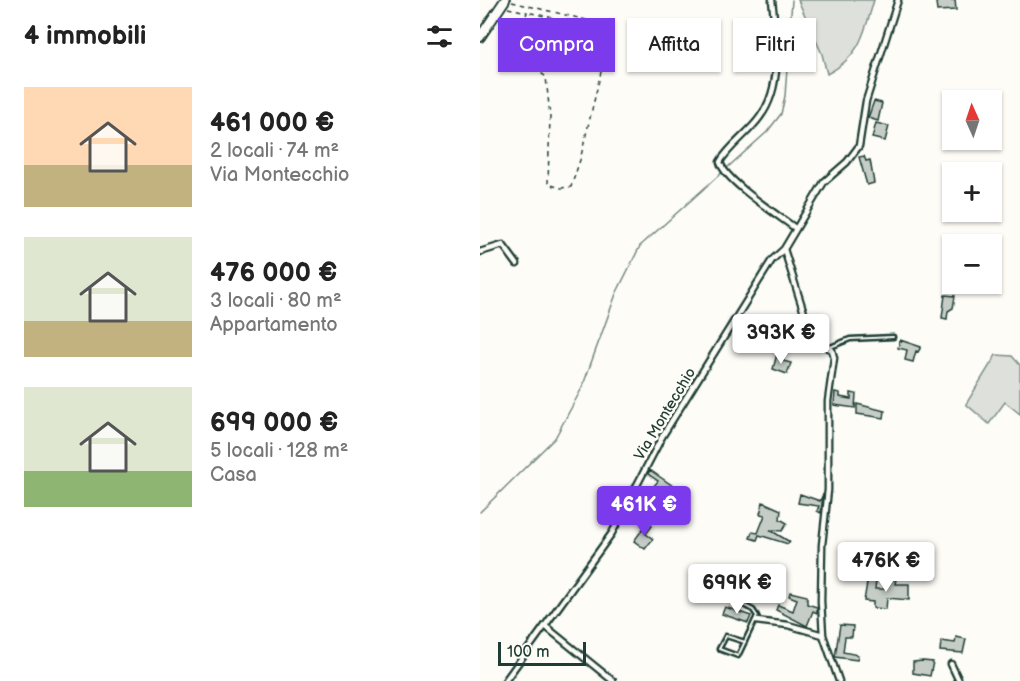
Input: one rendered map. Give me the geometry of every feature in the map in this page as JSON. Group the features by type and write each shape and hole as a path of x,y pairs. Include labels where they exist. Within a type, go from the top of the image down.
{"main road":[{"path":"480,37 497,16 505,0"}],"street":[{"path":"772,0 777,48 769,103 745,136 721,159 722,167 732,178 795,228"},
{"name":"Via Montecchio","path":"505,681 612,533 679,408 772,260 784,249 824,182 846,162 859,146 866,101 898,0"},
{"path":"480,252 503,245 517,264"},
{"path":"784,249 810,332 816,341 833,354 834,363 828,401 828,490 822,545 821,601 823,635 839,681"},
{"path":"756,621 788,625 823,635"},
{"path":"545,626 614,681"},
{"path":"951,664 959,681"}],"lane":[{"path":"828,348 850,339 893,338"},
{"path":"728,597 753,610 757,614 756,621 745,642 736,657 719,649 726,636 745,642"}],"path":[{"path":"505,0 578,18"},
{"path":"497,16 507,8 554,18"},
{"path":"525,18 527,12"},
{"path":"497,16 505,18"},
{"path":"540,72 546,77 550,116 548,184 561,189 571,188 601,72"}],"shaded area":[{"path":"798,0 874,0 863,34 854,52 827,74 816,40 816,18 806,18"},
{"path":"996,355 1012,356 1020,365 1020,414 1005,402 989,424 966,404"}],"building":[{"path":"955,0 956,10 937,11 936,2"},
{"path":"874,101 882,103 878,121 868,118"},
{"path":"876,123 889,126 885,141 872,138"},
{"path":"864,156 866,161 870,160 874,183 867,185 859,157"},
{"path":"945,295 955,296 953,308 948,311 947,319 942,318"},
{"path":"900,340 921,347 918,352 916,351 913,362 905,360 907,350 898,348"},
{"path":"777,354 784,356 783,361 791,363 787,374 773,369"},
{"path":"835,392 840,393 840,397 851,399 851,393 856,394 855,408 834,405"},
{"path":"857,404 885,411 884,418 857,414"},
{"path":"650,470 683,493 675,503 653,487 658,481 648,474"},
{"path":"800,494 820,501 823,494 821,513 817,511 819,506 798,503"},
{"path":"763,502 781,510 780,519 787,523 782,531 770,530 790,542 788,544 759,535 757,540 750,538 752,532 758,533 765,515 760,514"},
{"path":"647,523 652,526 646,534 653,539 645,549 634,541"},
{"path":"887,579 896,579 895,584 909,584 909,600 887,598 886,609 873,608 873,602 864,601 867,583 869,580 876,581 875,589 886,589"},
{"path":"790,592 807,596 807,604 817,607 817,613 813,611 807,626 776,610 778,605 793,611 797,599 789,596"},
{"path":"725,607 751,616 748,623 722,614"},
{"path":"840,625 853,626 852,637 845,637 843,652 858,655 857,660 835,657"},
{"path":"956,637 966,639 963,653 940,651 941,641 955,643"},
{"path":"913,662 933,662 930,676 913,673"}],"waterway":[{"path":"480,512 555,438 582,388 616,294 640,246 767,132 781,114 785,96 792,0"}]}
